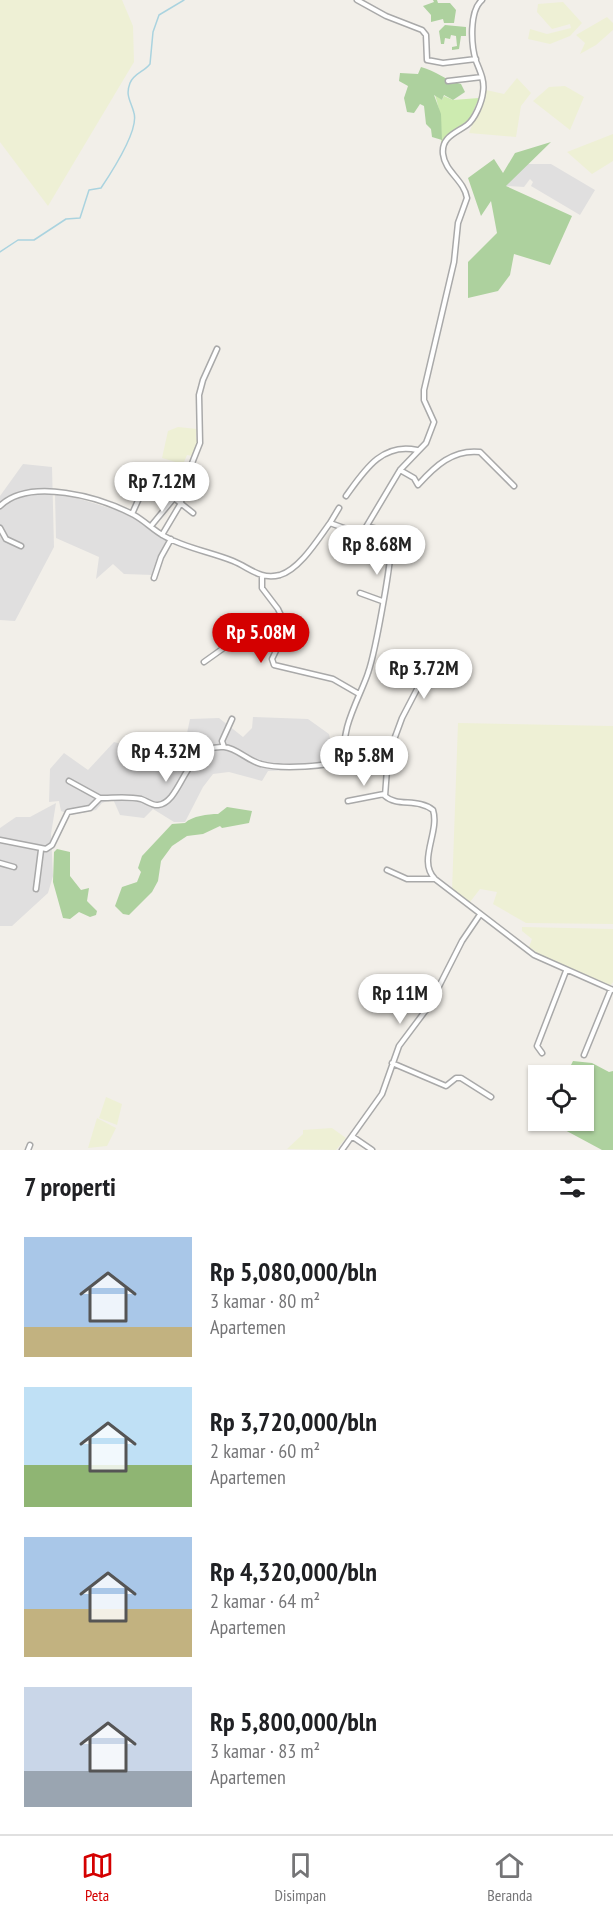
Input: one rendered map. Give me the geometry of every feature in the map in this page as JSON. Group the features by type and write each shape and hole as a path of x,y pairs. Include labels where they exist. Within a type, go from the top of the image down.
{"street":[{"path":"357,0 386,16 422,30 426,35 427,60 443,63 476,59"},
{"path":"366,527 400,470 426,443 434,422 424,400 424,390 454,262 459,223 467,198 461,182 445,161 443,149 450,135 467,125 475,114 483,92 482,77 476,59 474,12 483,0"},
{"path":"448,81 482,77"},
{"path":"162,535 181,503 183,486 200,443 200,388 217,349"},
{"path":"346,496 372,461 399,447 418,450"},
{"path":"400,470 414,478 418,485 441,462 460,453 480,452 514,486"},
{"path":"132,514 153,467"},
{"path":"0,506 24,493 63,490 132,514 162,535 236,562 253,574 262,576 275,576 290,570 315,547 339,508"},
{"path":"151,526 173,498 193,513"},
{"path":"330,523 355,532 366,527 379,528 393,536 392,556 369,670 347,735 347,757"},
{"path":"0,528 6,539 21,546"},
{"path":"154,578 160,556 171,539"},
{"path":"262,576 262,588 278,609 288,629 273,657 274,665 333,679 359,694"},
{"path":"360,594 382,601"},
{"path":"204,662 232,642 247,639 282,620"},
{"path":"416,659 427,663 428,668 402,718 388,756 384,794 389,800 419,802 433,810 434,827 428,865 435,879 479,916 534,956 612,989 584,1055"},
{"path":"224,747 222,741 232,719"},
{"path":"69,782 100,798 133,798 156,805 163,803 171,796 194,759 214,749 224,747 267,765 320,765 337,763 347,757 352,759 377,753 388,756"},
{"path":"348,801 384,794"},
{"path":"0,840 41,850 52,845 68,812 90,808 100,798"},
{"path":"36,889 41,850"},
{"path":"0,863 14,867"},
{"path":"387,870 407,879 435,879"},
{"path":"342,1150 382,1094 392,1063 404,1039 429,1006 462,941 479,916"},
{"path":"542,1053 537,1046 566,971"},
{"path":"392,1063 446,1086 456,1078 461,1078 491,1097"},
{"path":"353,1137 372,1150"}],"shaded area":[{"path":"522,164 551,164 595,190 580,215 531,186 533,182 530,179 524,187 506,186"},
{"path":"23,464 52,467 54,547 15,621 0,620 0,496"},
{"path":"55,494 64,494 119,511 149,526 167,541 153,575 124,574 113,564 96,579 99,557 56,538"},
{"path":"253,717 308,719 329,734 336,768 268,771 262,781 229,772 213,774 203,787 185,822 174,822 153,809 144,818 120,815 113,799 102,803 96,810 71,815 61,811 59,801 49,802 50,769 64,753 88,770 114,742 128,746 135,733 143,732 148,740 146,751 180,766 190,719 219,718 243,737 252,728"},
{"path":"56,803 51,834 53,876 48,893 12,926 0,926 0,828 16,817 30,817"}],"green space":[{"path":"0,0 122,0 133,26 134,62 48,206 0,142"},
{"path":"433,0 437,0 438,3 450,3 456,10 454,23 444,23 443,19 431,22 431,15 423,6 434,2"},
{"path":"563,2 582,23 570,36 550,44 528,39 530,29 547,34 571,28 570,24 552,29 537,12 538,4"},
{"path":"607,17 613,23 613,30 596,45 580,54 585,43 576,35"},
{"path":"445,25 466,27 466,36 461,36 459,49 452,50 452,47 457,46 456,36 451,35 450,39 445,38 444,44 441,44 439,31"},
{"path":"421,67 461,84 465,92 453,100 444,95 442,100 434,95 441,114 442,140 432,137 431,129 426,124 424,106 420,104 414,113 407,112 404,98 408,86 399,81 400,73 418,74"},
{"path":"517,78 531,93 521,106 516,137 469,133 486,90 504,94"},
{"path":"565,86 584,97 570,130 533,101 549,87"},
{"path":"435,95 442,100 444,96 453,100 479,98 469,121 441,146 441,121"},
{"path":"613,134 613,161 592,174 567,152"},
{"path":"551,142 506,186 572,216 550,265 514,254 510,275 498,291 468,298 468,262 497,233 491,201 481,216 468,178 494,159 503,173 515,153"},
{"path":"178,427 197,429 196,438 199,440 192,456 187,455 184,462 179,463 162,458 168,431"},
{"path":"458,723 613,726 613,924 526,923 493,904 497,892 480,889 470,902 452,891"},
{"path":"227,807 252,811 249,823 222,828 220,826 203,834 187,836 172,846 161,861 158,881 152,892 129,915 123,914 115,906 122,887 137,882 141,872 138,868 142,856 172,824 185,823 200,816 218,814"},
{"path":"57,849 70,852 70,876 81,890 89,888 87,901 97,911 96,915 90,917 79,912 70,919 63,918 53,882 54,852"},
{"path":"522,927 613,929 613,982 610,986 539,954 529,947 532,939 522,931"},
{"path":"573,1061 592,1063 609,1072 613,1071 613,1150 602,1150 567,1131 594,1131 594,1065 571,1065"},
{"path":"106,1097 122,1104 117,1125 99,1118"},
{"path":"97,1118 116,1128 107,1146 88,1148"},
{"path":"332,1128 346,1138 336,1150 287,1149 303,1134 303,1130"}],"waterway":[{"path":"0,252 18,240 34,240 66,219 80,218 89,190 101,188 117,162 132,130 134,113 128,95 130,83 150,64 153,32 159,15 184,0"}]}
